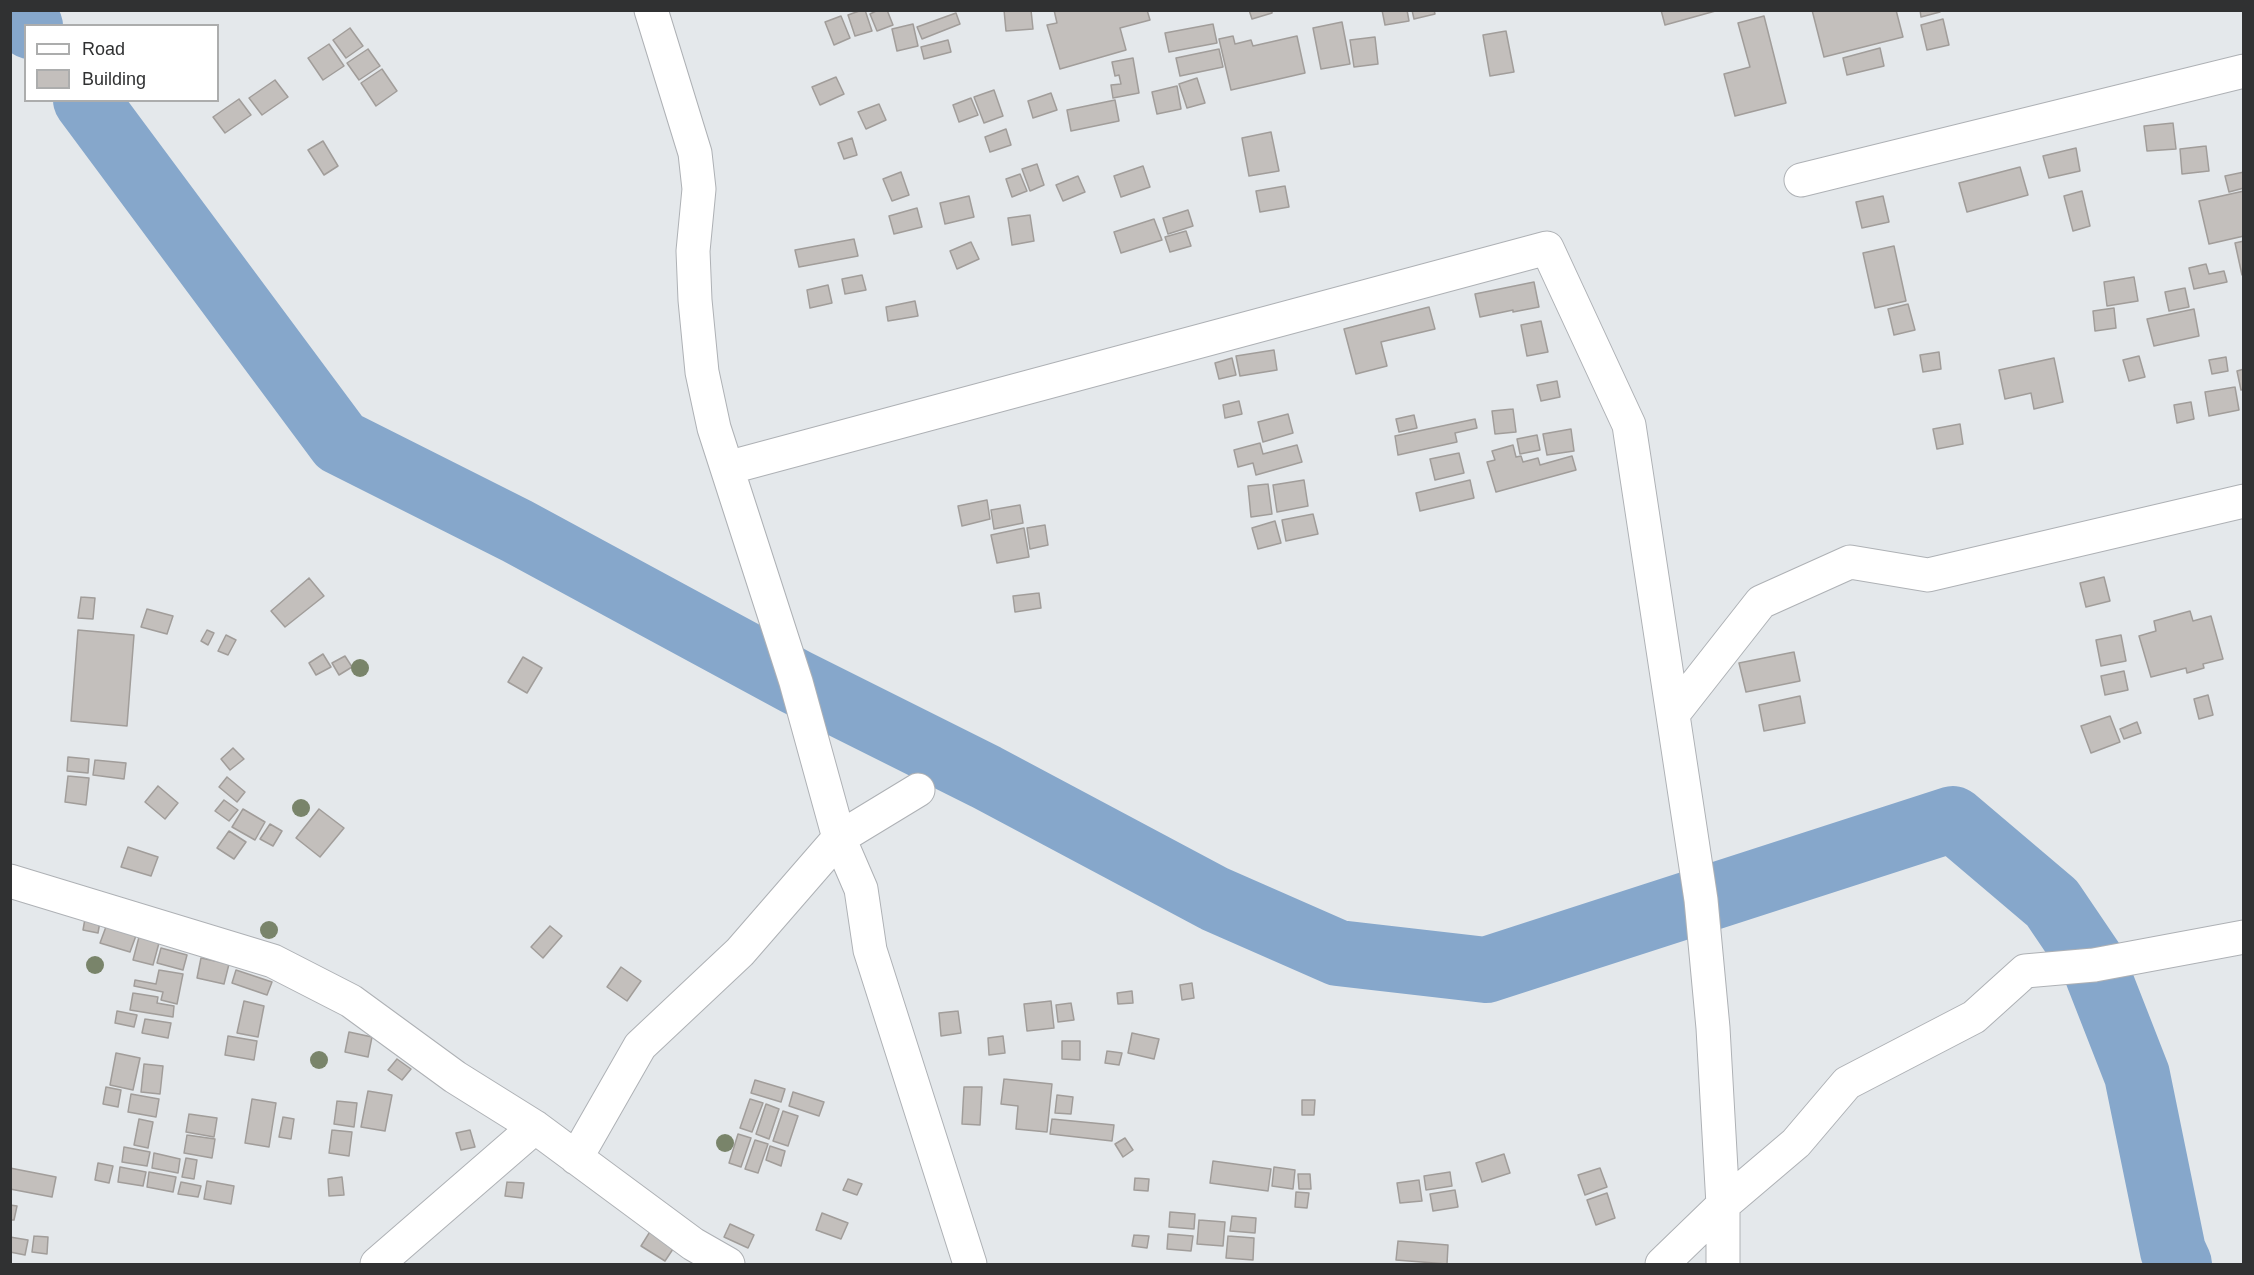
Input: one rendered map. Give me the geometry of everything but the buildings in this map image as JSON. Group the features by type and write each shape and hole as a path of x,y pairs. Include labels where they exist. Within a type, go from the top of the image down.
{"street":[{"path":"651,10 695,153 699,189 693,251 702,372 714,428 792,671 839,838 861,889 870,951 970,1264"},
{"path":"1801,180 2244,71"},
{"path":"727,468 1547,248 1629,425 1701,900 1713,1028 1723,1205 1723,1264"},
{"path":"1673,714 1761,602 1850,562 1928,575 2244,501"},
{"path":"576,1158 640,1046 740,952 839,838 918,790"},
{"path":"10,881 273,962 351,1001 455,1077 535,1127 693,1244 728,1264"},
{"path":"1662,1264 1723,1205 1796,1143 1847,1083 1974,1017 2025,971 2094,965 2244,937"},
{"path":"377,1264 535,1127"}],"waterway":[{"path":"20,10 29,24"},
{"path":"87,102 340,442 517,531 796,682 986,777 1215,899 1338,953 1486,970 1953,819 2052,903 2094,965 2137,1075 2173,1251 2179,1264"}]}
